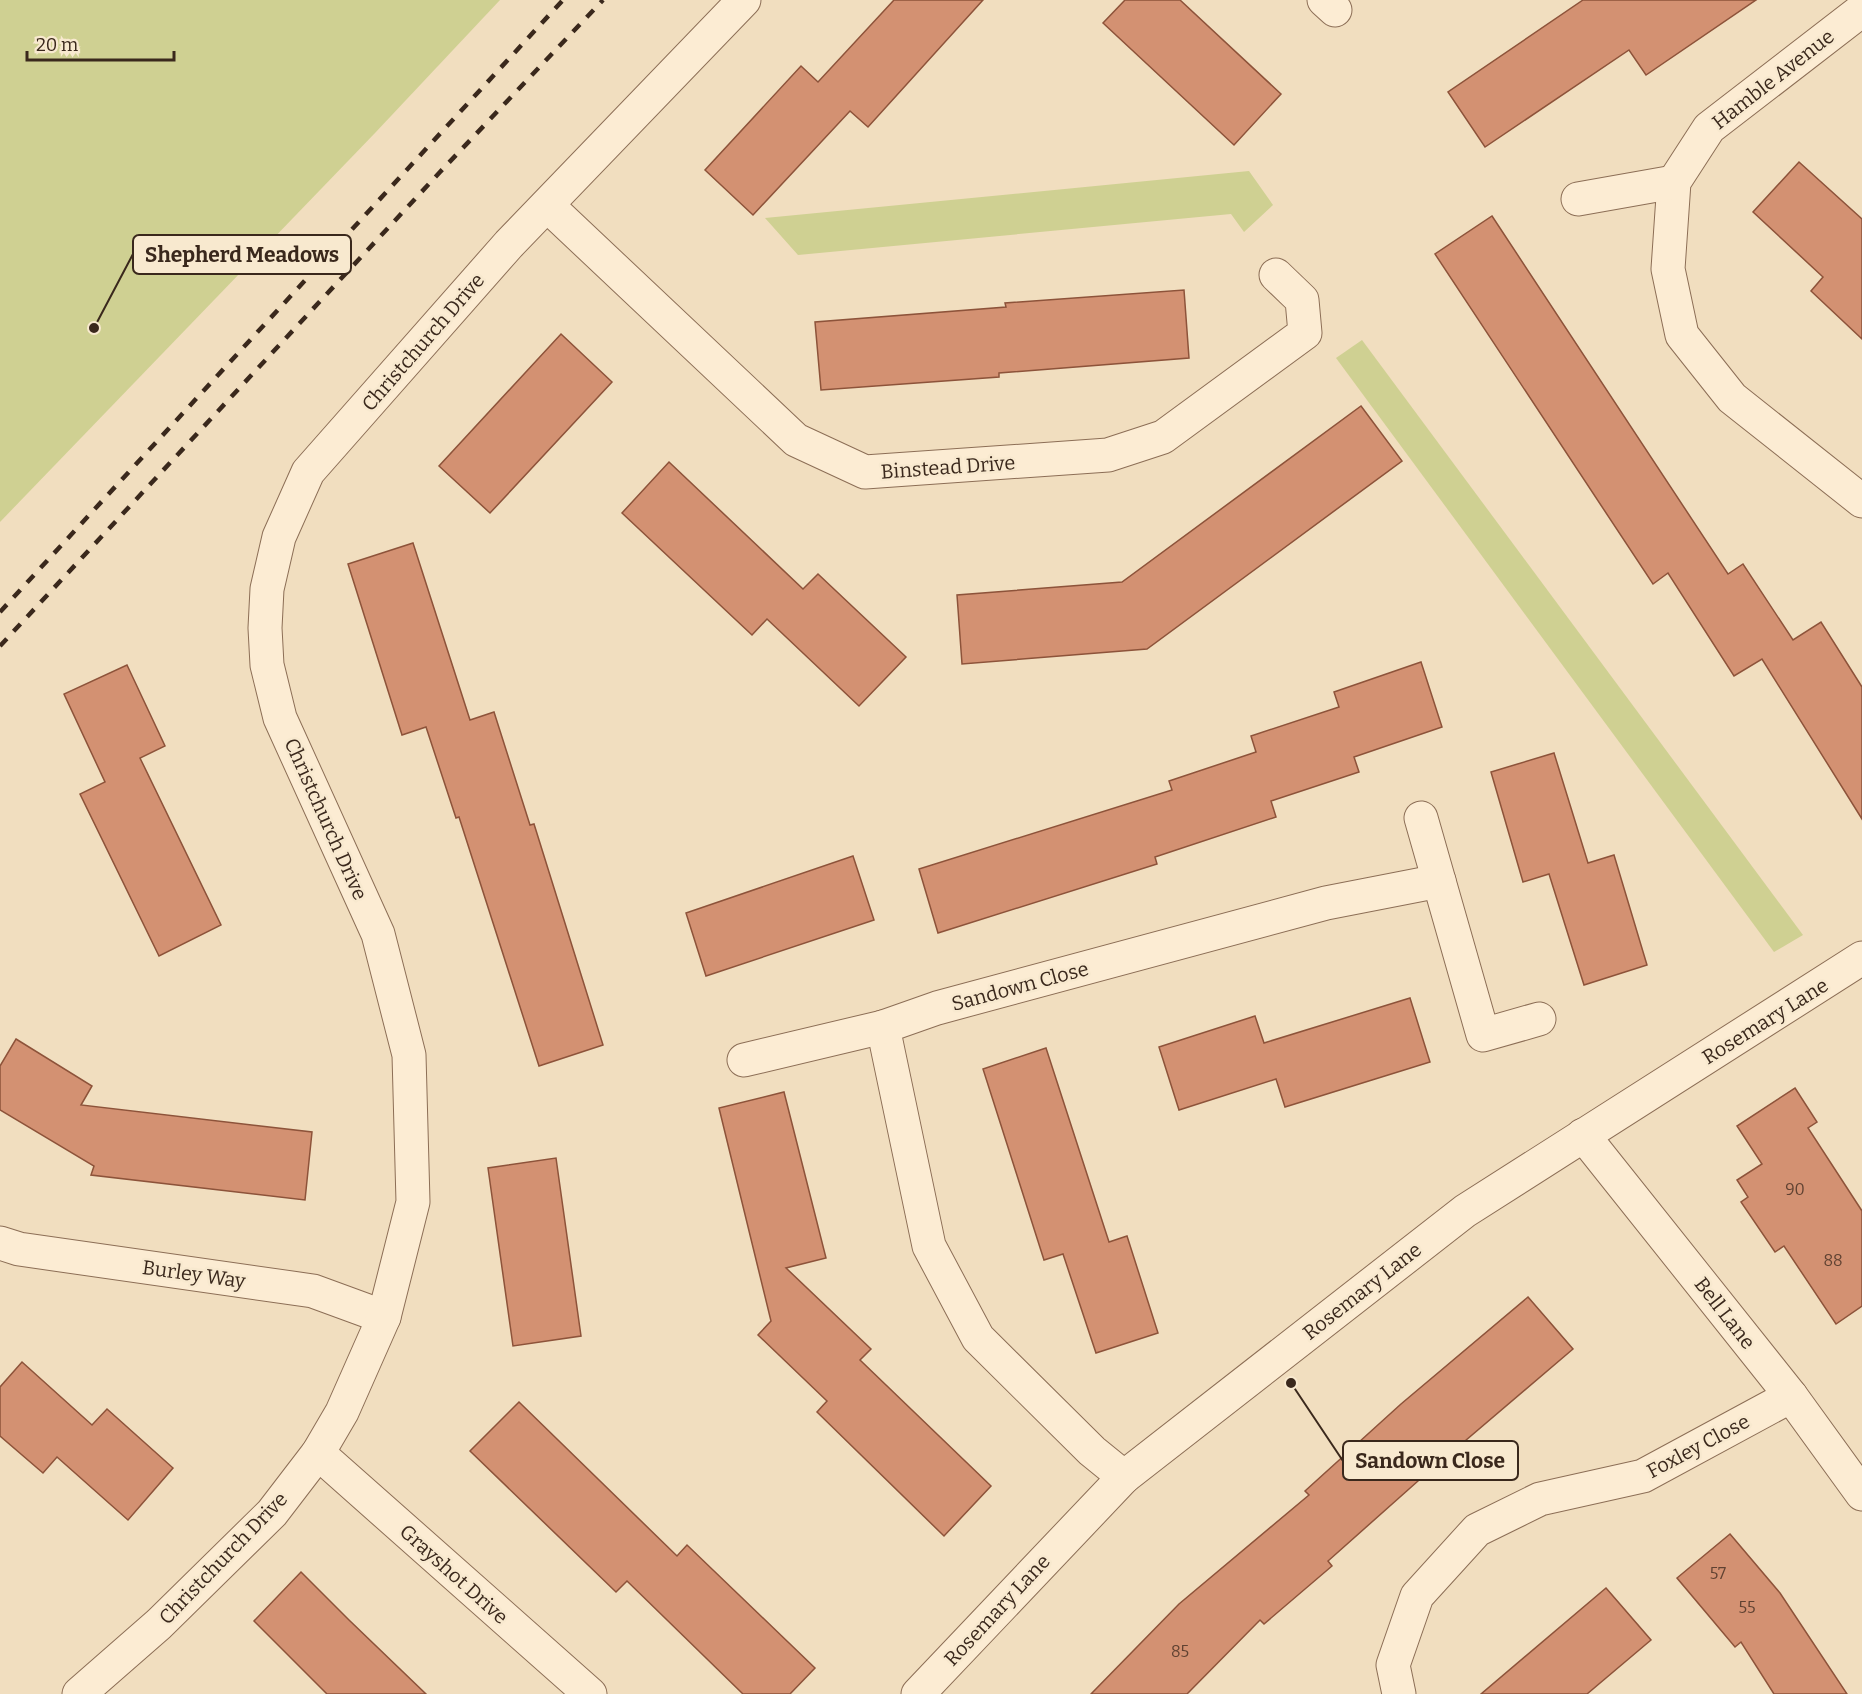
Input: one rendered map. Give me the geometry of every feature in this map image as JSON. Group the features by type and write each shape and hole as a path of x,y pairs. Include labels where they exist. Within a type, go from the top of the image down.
{"street":[{"name":"Christchurch Drive","path":"79,1694 159,1624 272,1513 318,1454 342,1412 384,1317 413,1202 409,1055 378,934 280,718 267,665 265,628 267,589 279,537 308,472 509,244 744,0"},
{"name":"Hamble Avenue","path":"1862,10 1708,128 1674,182 1668,269 1682,335 1732,398 1862,501"},
{"path":"1578,199 1674,182"},
{"name":"Binstead Drive","path":"548,206 796,440 865,472 1108,455 1163,437 1305,333 1302,300 1276,275"},
{"path":"1421,818 1483,1035 1539,1018"},
{"name":"Sandown Close","path":"744,1060 883,1027 938,1008 1326,903 1439,881"},
{"name":"Rosemary Lane","path":"918,1694 1124,1477 1465,1211 1862,958"},
{"path":"883,1027 929,1246 978,1338 1092,1451 1124,1477"},
{"name":"Bell Lane","path":"1583,1135 1791,1396 1862,1494"},
{"name":"Burley Way","path":"0,1243 19,1249 313,1291 384,1317"},
{"name":"Foxley Close","path":"1399,1694 1393,1665 1417,1596 1477,1530 1540,1499 1643,1476 1791,1396"},
{"name":"Grayshot Drive","path":"318,1454 590,1694"}],"green space":[{"path":"0,0 500,0 0,522"},
{"path":"1249,171 1273,205 1244,232 1231,214 798,255 765,218"},
{"path":"1362,340 1803,935 1774,952 1336,358"}],"building":[{"path":"894,0 983,0 868,127 850,111 753,215 705,170 801,66 818,82"},
{"path":"1125,0 1180,0 1281,94 1234,145 1103,23"},
{"path":"1583,0 1756,0 1646,75 1629,50 1485,147 1448,92"},
{"path":"1799,162 1862,219 1862,339 1811,291 1823,277 1753,212"},
{"path":"1492,216 1728,574 1743,564 1793,640 1821,622 1862,687 1862,819 1762,659 1734,676 1668,573 1653,584 1435,254"},
{"path":"1184,290 1189,358 999,373 999,377 821,390 815,322 1006,307 1005,303"},
{"path":"561,334 612,382 490,513 439,466"},
{"path":"1361,406 1402,461 1147,649 962,664 957,595 1122,582"},
{"path":"669,462 803,589 818,574 906,657 859,706 767,619 752,635 622,513"},
{"path":"413,543 470,720 494,712 530,825 534,824 603,1045 539,1066 459,817 456,818 426,727 402,735 348,564"},
{"path":"1421,662 1442,727 1354,757 1359,772 1271,801 1276,817 1155,857 1157,864 938,933 919,869 1172,790 1169,781 1256,752 1251,736 1339,707 1334,692"},
{"path":"127,665 165,746 140,758 221,925 159,956 80,794 105,782 64,694"},
{"path":"1554,753 1588,863 1614,855 1647,965 1584,985 1549,874 1523,882 1491,772"},
{"path":"853,856 874,920 706,976 686,913"},
{"path":"1410,998 1430,1062 1285,1107 1276,1079 1179,1110 1159,1047 1255,1016 1264,1043"},
{"path":"16,1039 92,1086 81,1105 312,1132 305,1200 91,1175 94,1166 0,1110 0,1066"},
{"path":"1046,1048 1109,1242 1127,1236 1158,1333 1096,1353 1063,1254 1044,1260 983,1069"},
{"path":"1795,1088 1817,1122 1808,1128 1862,1211 1862,1306 1836,1324 1784,1246 1775,1252 1741,1202 1748,1197 1737,1180 1762,1164 1737,1126"},
{"path":"784,1092 826,1258 786,1268 871,1349 860,1360 991,1486 944,1536 817,1412 827,1401 758,1335 771,1321 719,1108"},
{"path":"556,1158 581,1336 513,1346 488,1168"},
{"path":"1528,1297 1573,1349 1328,1561 1332,1566 1264,1624 1260,1620 1187,1694 1091,1694 1179,1604 1309,1495 1305,1491 1401,1404"},
{"path":"22,1362 92,1425 107,1409 173,1468 128,1520 57,1457 43,1473 0,1436 0,1387"},
{"path":"519,1402 677,1556 687,1545 815,1668 790,1694 743,1694 627,1581 616,1592 470,1451"},
{"path":"1730,1534 1780,1593 1847,1694 1774,1694 1741,1642 1735,1647 1677,1578"},
{"path":"301,1572 426,1694 327,1694 254,1621"},
{"path":"1606,1588 1651,1640 1587,1694 1481,1694"}],"railway":[{"path":"0,612 563,0"},
{"path":"0,646 603,0"}],"place":[{"name":"Shepherd Meadows","path":"94,328"},
{"name":"Sandown Close","path":"1291,1383"}]}
